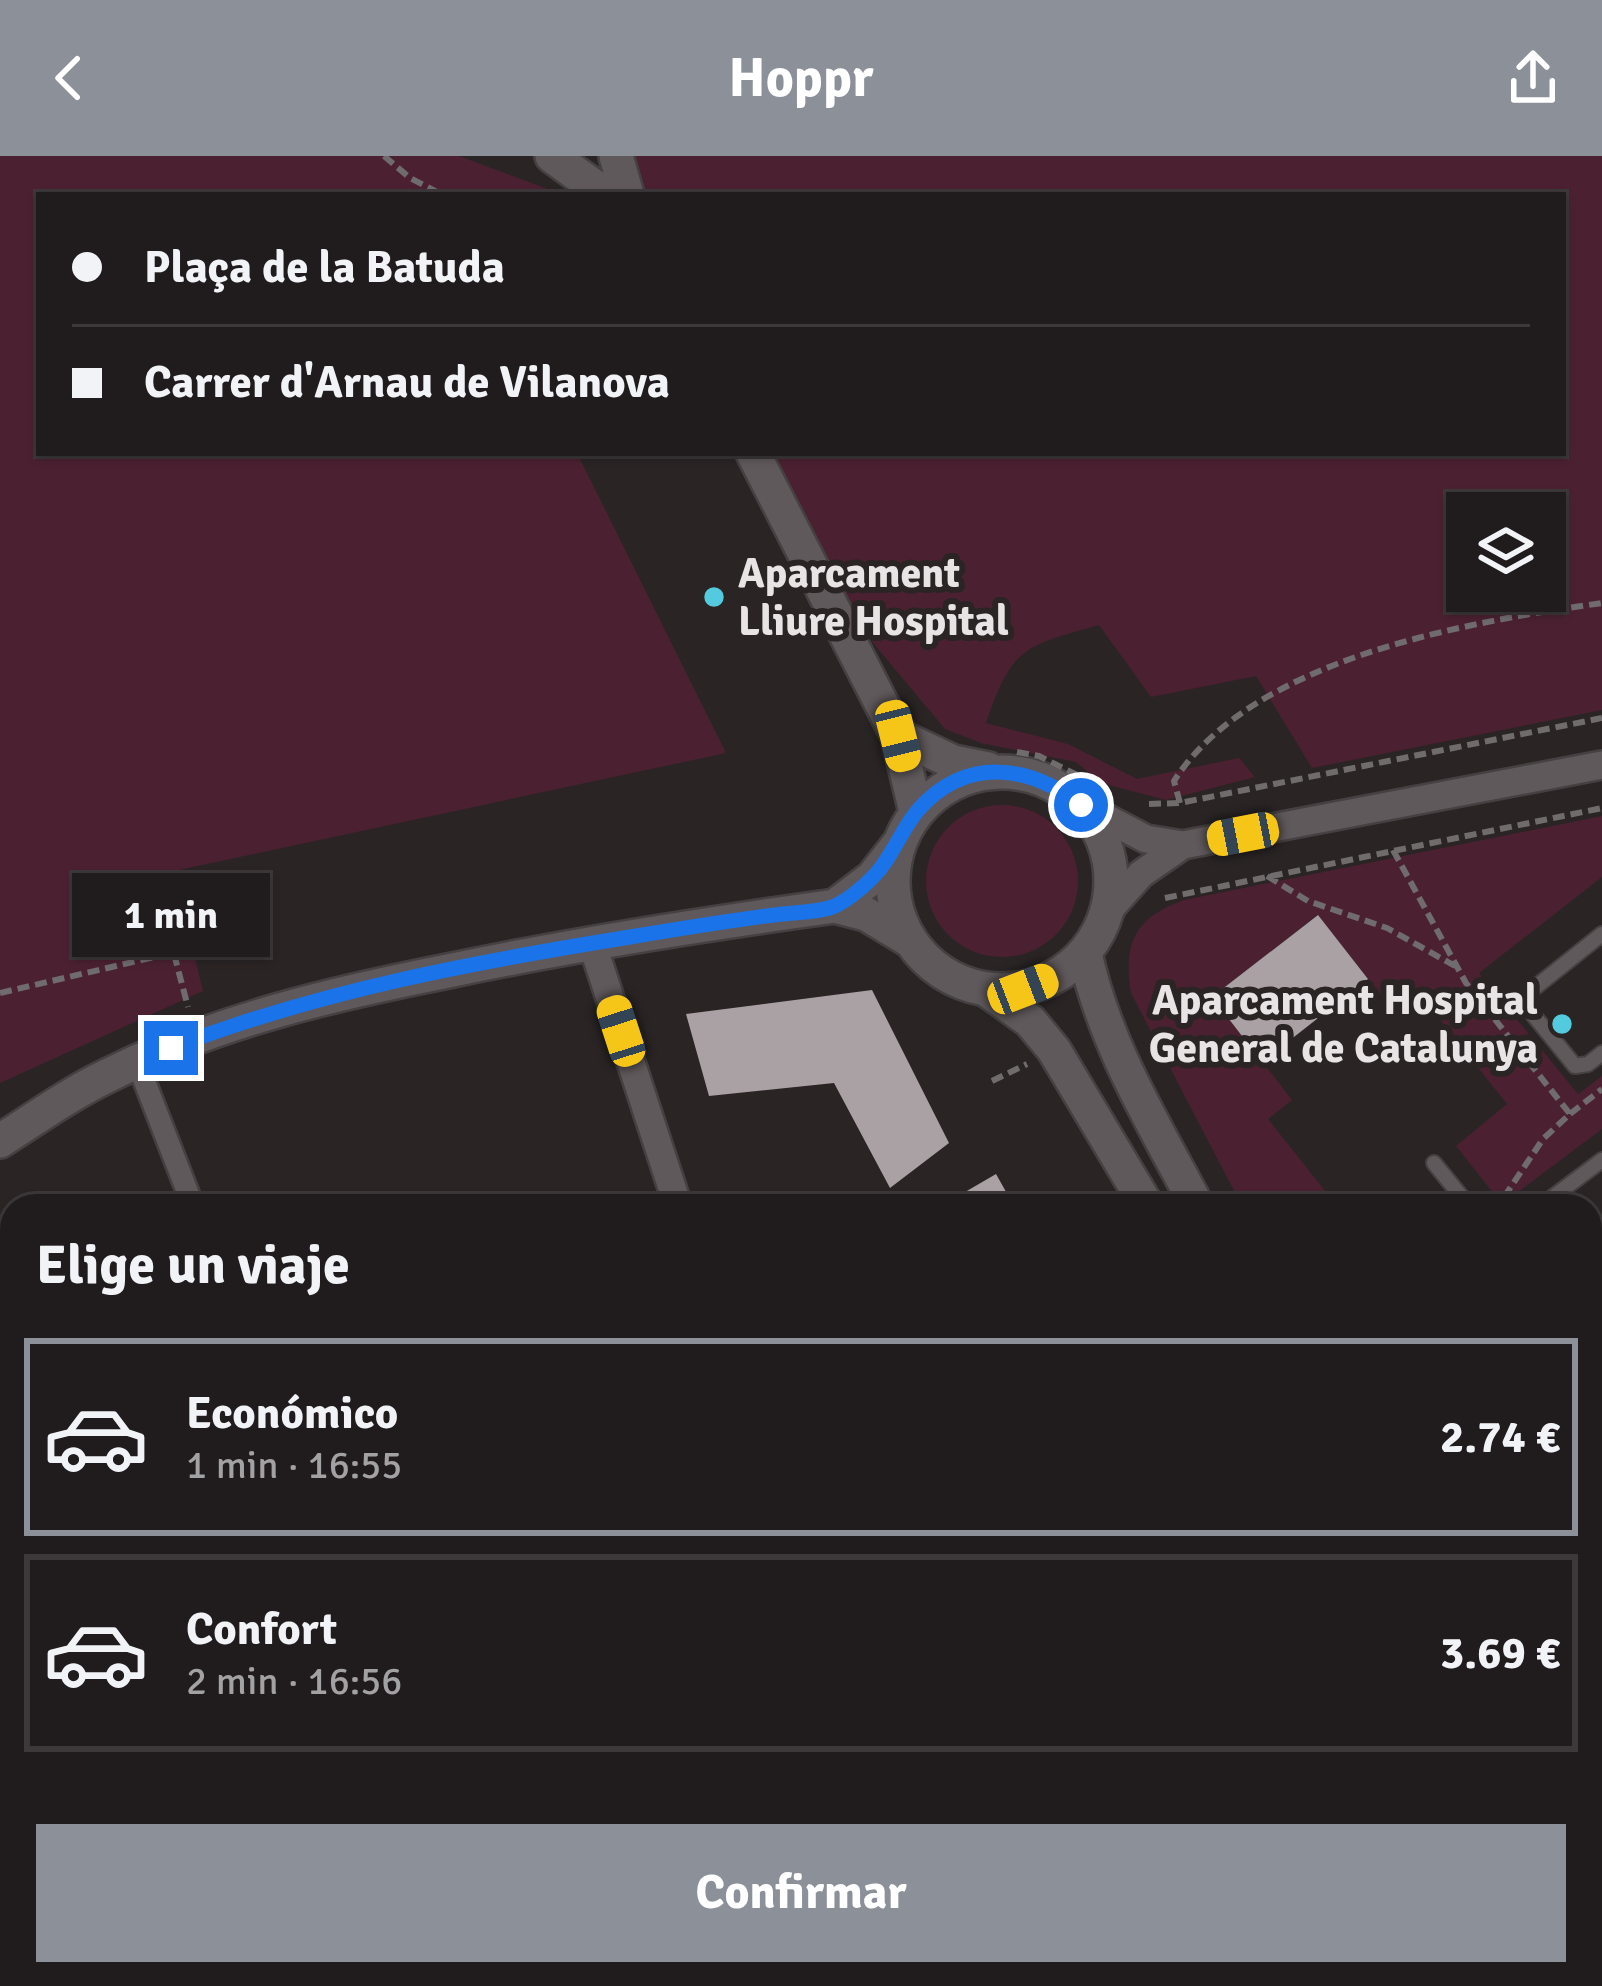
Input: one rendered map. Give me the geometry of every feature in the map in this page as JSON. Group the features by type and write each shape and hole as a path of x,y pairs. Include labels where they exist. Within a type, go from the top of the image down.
{"street":[{"path":"552,156 602,192"},
{"path":"616,156 626,192"},
{"path":"755,456 898,736 916,812"},
{"path":"898,736 952,762 1006,762 1026,774 1084,793 1145,839 1184,845 1602,765"},
{"path":"835,906 873,877 916,812 938,792 1006,762"},
{"path":"1084,793 1112,873 1108,911"},
{"path":"898,844 892,877 896,910 909,940"},
{"path":"986,990 1023,989 1057,976 1085,953 1108,911 1141,874 1184,845"},
{"path":"0,1141 105,1076 264,1013 326,996 592,943 835,906 866,914 909,940 943,973 986,990 1030,1022 1054,1049 1140,1194"},
{"path":"592,943 675,1194"},
{"path":"1085,953 1093,993 1111,1041 1190,1194"},
{"path":"137,1062 188,1194"}],"lane":[{"path":"1602,934 1528,993 1526,1006 1575,1066 1588,1064 1602,1053"},
{"path":"1557,1194 1602,1160"},
{"path":"1434,1163 1459,1194"}],"path":[{"path":"384,156 410,178 437,192"},
{"path":"1180,803 1174,781 1189,758 1244,709 1306,679 1430,632 1602,603"},
{"path":"1135,803 1180,803 1602,718"},
{"path":"1006,762 1039,756 1084,793"},
{"path":"1158,902 1266,875 1602,808"},
{"path":"1393,850 1458,968 1570,1114"},
{"path":"1266,875 1308,901 1387,928 1458,968"},
{"path":"0,993 249,935"},
{"path":"174,953 188,1007"},
{"path":"169,1013 207,1001"},
{"path":"1506,1194 1543,1139 1602,1089"}],"shaded area":[{"path":"0,156 459,156 553,191 36,192 36,456 578,456 726,753 174,871 203,991 0,1083"},
{"path":"635,156 1602,156 1602,710 1312,768 1256,676 1151,697 1099,625 1024,653 1004,678 986,723 1068,744 1137,779 1239,758 1255,777 1166,800 1101,783 1076,762 981,743 945,729 858,625 774,456 1566,456 1566,192 642,192"},
{"path":"1002,805 1031,811 1056,827 1072,852 1078,881 1072,910 1056,935 1031,951 1002,957 973,951 948,935 932,910 926,881 932,852 948,827 973,811"},
{"path":"1602,816 1602,877 1479,973 1578,1094 1602,1076 1602,1129 1515,1194 1494,1194 1456,1146 1507,1104 1422,997 1398,1016 1317,915 1213,998 1292,1100 1268,1119 1327,1194 1236,1194 1131,993 1129,960 1136,934 1154,915 1184,900"}],"building":[{"path":"1318,915 1368,979 1262,1062 1212,997"},
{"path":"872,990 949,1143 890,1188 834,1083 709,1096 686,1014"},
{"path":"996,1174 1007,1194 962,1194"}],"place":[{"name":"Aparcament Lliure Hospital","path":"714,597"},
{"name":"Aparcament Hospital General de Catalunya","path":"1562,1024"}],"route":[{"path":"171,1048 264,1013 326,996 552,949 835,906 873,877 916,812 965,777 995,771 1026,774 1056,785 1081,805"}]}
